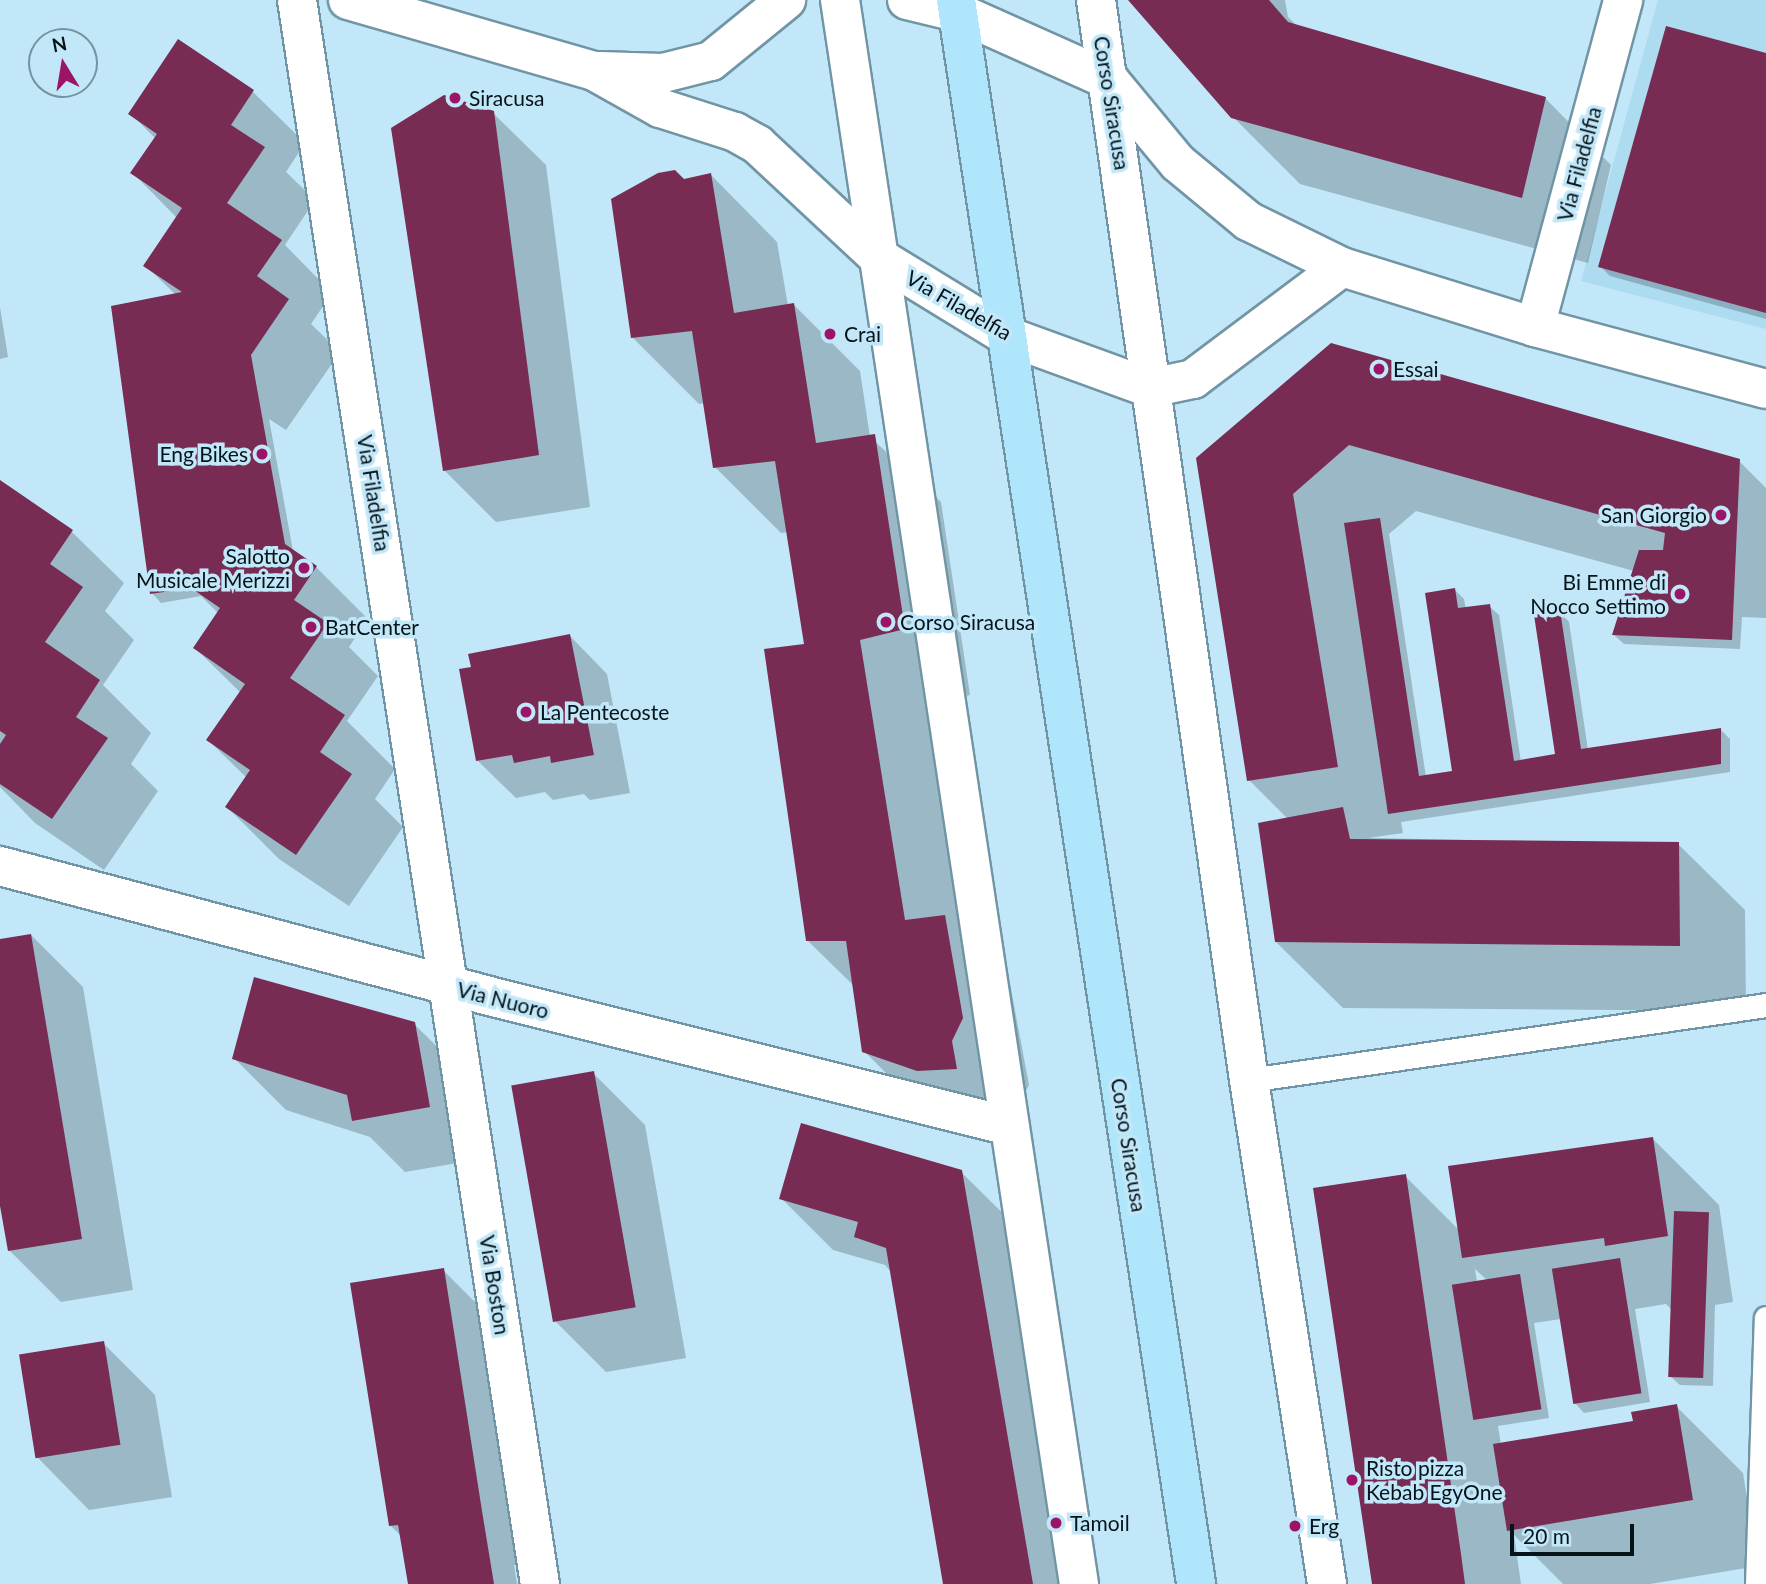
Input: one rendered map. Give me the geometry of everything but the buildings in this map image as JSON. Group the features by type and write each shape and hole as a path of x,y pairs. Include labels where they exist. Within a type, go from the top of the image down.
{"main road":[{"name":"Corso Siracusa","path":"957,6 1196,1584"}],"street":[{"name":"Via Filadelfia","path":"298,0 450,986"},
{"name":"Via Filadelfia","path":"348,0 594,71 660,108 734,132 758,145 878,257 1007,335 1150,388"},
{"name":"Via Filadelfia","path":"594,71 663,73 711,61 786,0"},
{"path":"840,0 1079,1584"},
{"path":"907,0 957,6 1109,80 1178,163 1248,220 1342,267 1535,327 1766,388"},
{"name":"Corso Siracusa","path":"1096,0 1249,1080 1327,1584"},
{"name":"Via Filadelfia","path":"1535,327 1623,0"},
{"path":"1150,388 1193,379 1342,267"},
{"name":"Via Nuoro","path":"0,866 450,986 1009,1126"},
{"name":"Via Boston","path":"450,986 540,1584"}],"lane":[{"path":"1249,1080 1766,1005"},
{"path":"1757,1584 1766,1318"}],"shaded area":[{"path":"1658,0 1766,0 1766,329 1581,281"}],"place":[{"name":"Siracusa","path":"455,98"},
{"name":"Crai","path":"830,334"},
{"name":"Essai","path":"1379,369"},
{"name":"Eng Bikes","path":"262,454"},
{"name":"San Giorgio","path":"1721,515"},
{"name":"Salotto Musicale Merizzi","path":"304,568"},
{"name":"Bi Emme di Nocco Settimo","path":"1680,594"},
{"name":"Corso Siracusa","path":"886,622"},
{"name":"BatCenter","path":"311,627"},
{"name":"La Pentecoste","path":"526,712"},
{"name":"Risto pizza Kebab EgyOne","path":"1352,1480"},
{"name":"Tamoil","path":"1056,1523"},
{"name":"Erg","path":"1295,1526"}]}
